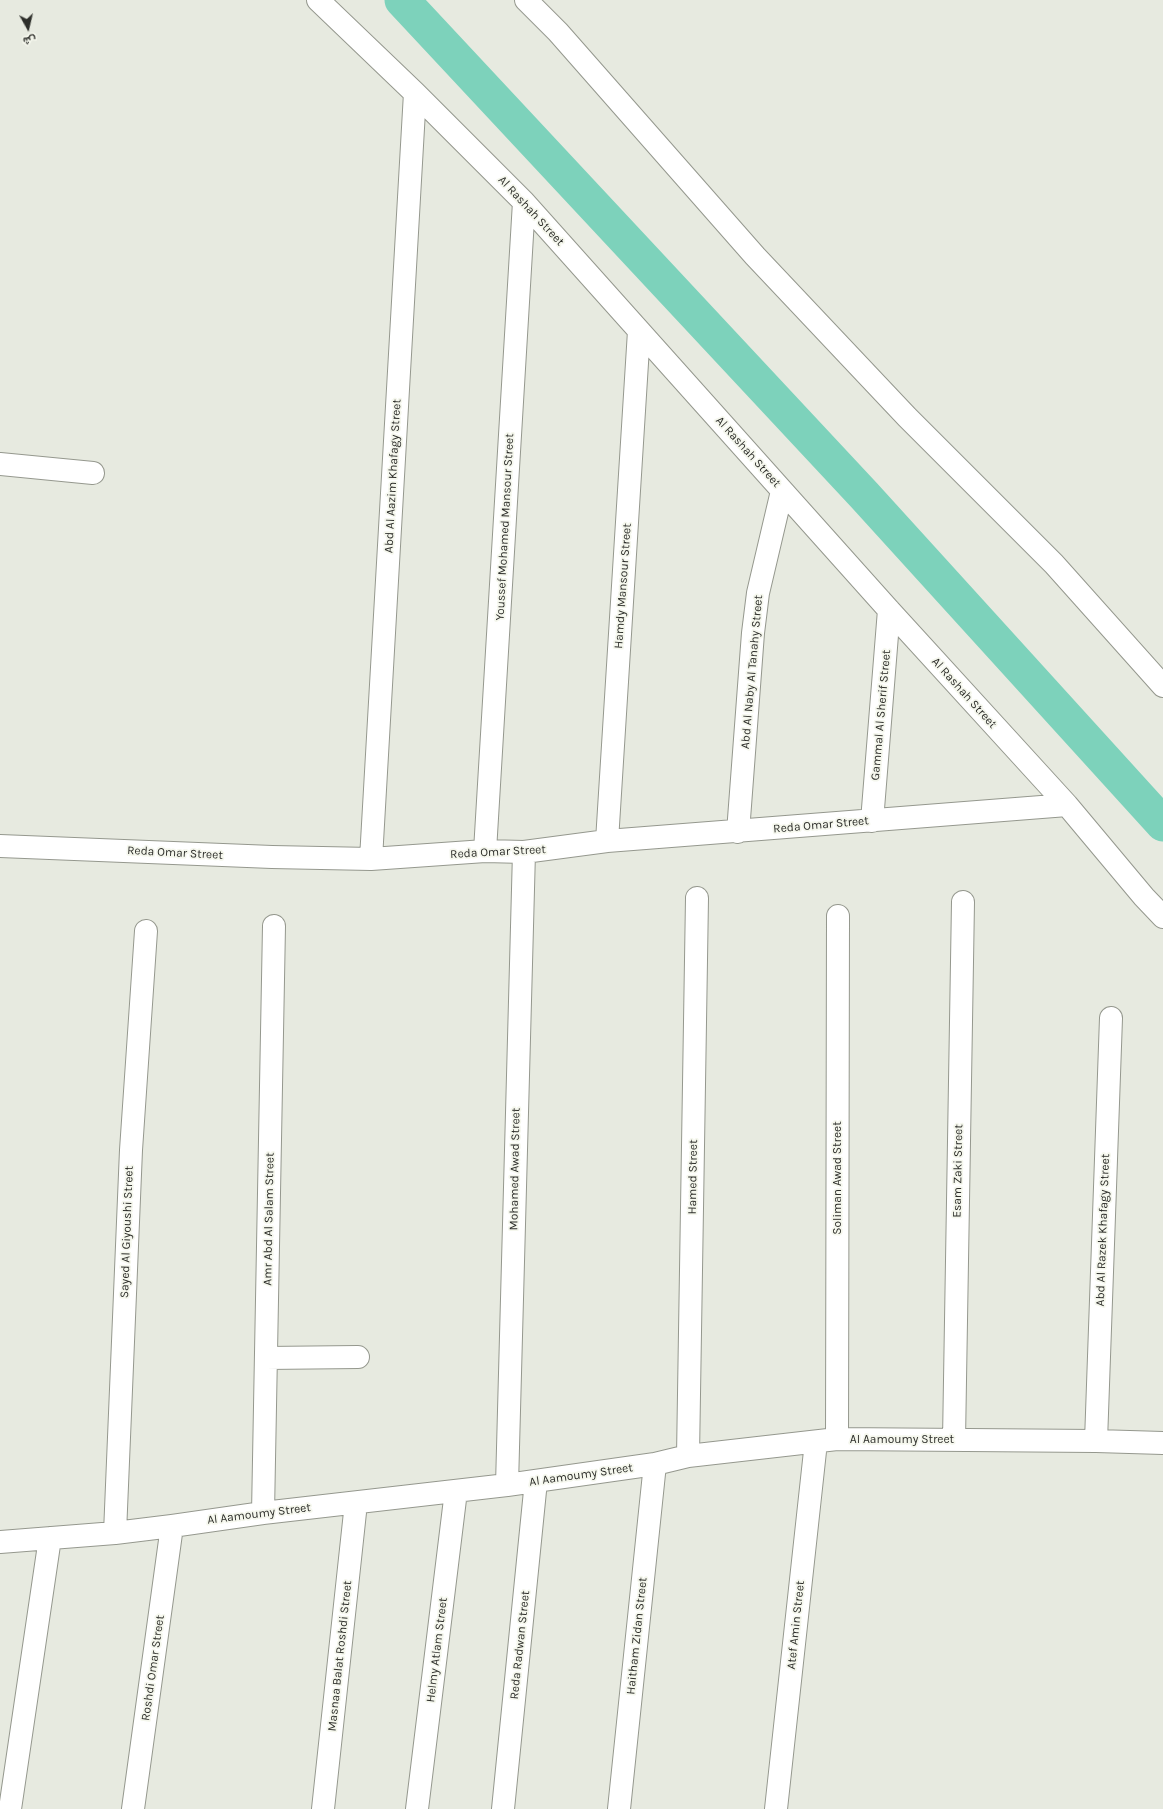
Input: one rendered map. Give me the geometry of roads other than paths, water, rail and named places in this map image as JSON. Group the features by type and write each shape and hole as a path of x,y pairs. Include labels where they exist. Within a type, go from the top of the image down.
{"street":[{"name":"Al Rashah Street","path":"318,0 415,93 524,202 889,610 1067,805 1144,897 1163,917"},
{"path":"526,0 558,32 755,256 907,417 1054,564 1163,686"},
{"name":"Abd Al Aazim Khafagy Street","path":"371,860 415,93"},
{"name":"Youssef Mohamed Mansour Street","path":"485,851 524,202"},
{"name":"Hamdy Mansour Street","path":"607,841 639,330"},
{"path":"0,464 93,473"},
{"name":"Abd Al Naby Al Tanahy Street","path":"738,832 758,593 782,491"},
{"name":"Gammal Al Sherif Street","path":"872,820 889,610"},
{"name":"Reda Omar Street","path":"0,846 371,860 485,851 524,852 607,841 738,832 1067,805"},
{"name":"Mohamed Awad Street","path":"507,1485 524,852"},
{"name":"Hamed Street","path":"688,1456 697,898"},
{"name":"Esam Zaki Street","path":"954,1440 963,902"},
{"name":"Soliman Awad Street","path":"837,1439 838,916"},
{"name":"Amr Abd Al Salam Street","path":"263,1513 274,926"},
{"name":"Sayed Al Giyoushi Street","path":"115,1533 131,1150 146,931"},
{"name":"Abd Al Razek Khafagy Street","path":"1096,1441 1111,1018"},
{"path":"266,1358 358,1357"},
{"name":"Al Aamoumy Street","path":"0,1542 115,1533 263,1513 507,1485 655,1464 688,1456 837,1439 1096,1441 1163,1444"},
{"name":"Atef Amin Street","path":"776,1809 816,1442"},
{"name":"Haitham Zidan Street","path":"618,1809 655,1464"},
{"name":"Reda Radwan Street","path":"504,1809 536,1481"},
{"name":"Helmy Atlam Street","path":"417,1809 456,1491"},
{"name":"Masnaa Balat Roshdi Street","path":"323,1809 356,1503"},
{"name":"Roshdi Omar Street","path":"133,1809 172,1526"},
{"path":"10,1809 50,1538"}],"waterway":[{"path":"402,0 864,495 1163,824"}]}
